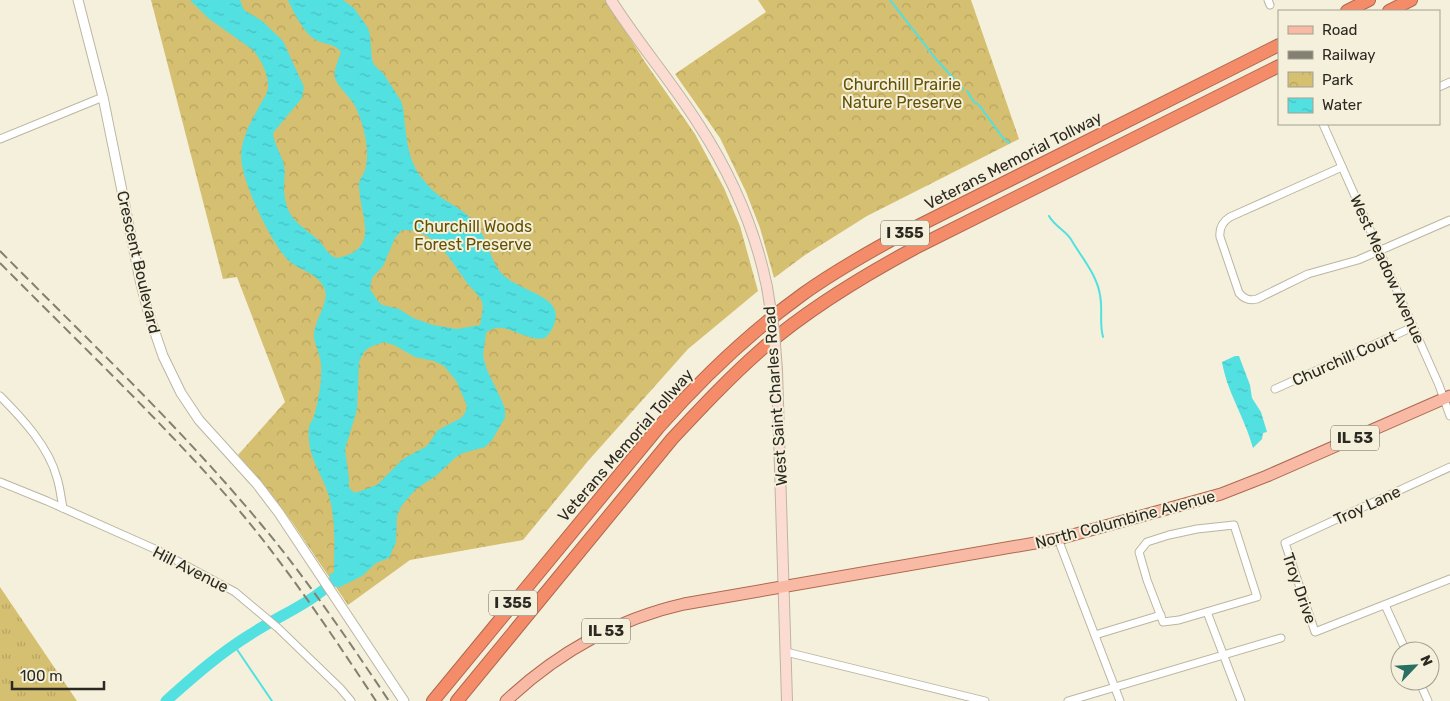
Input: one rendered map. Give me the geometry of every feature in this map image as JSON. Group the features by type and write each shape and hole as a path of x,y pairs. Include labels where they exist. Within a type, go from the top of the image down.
{"highway":[{"path":"1390,10 1411,0"},
{"path":"1349,10 1367,1"},
{"name":"Veterans Memorial Tollway","path":"433,701 674,409 706,375 782,310 857,259 904,233 1278,46"},
{"name":"Veterans Memorial Tollway","path":"457,701 672,439 705,403 762,349 815,308 870,272 900,256 1278,67"}],"main road":[{"name":"West Saint Charles Road","path":"611,0 696,120 729,177 747,220 767,287 774,332 777,370 788,701"},
{"name":"North Columbine Avenue","path":"785,587 1058,539 1222,494 1447,398"},
{"name":"IL 53","path":"506,701 561,657 608,630 668,608 785,587"}],"street":[{"name":"Crescent Boulevard","path":"78,0 103,97 144,296 156,336 173,378 199,420 268,498 404,701"},
{"path":"0,139 103,97"},
{"name":"West Meadow Avenue","path":"1323,125 1413,327 1447,398 1450,416"},
{"path":"1342,167 1225,220 1221,226 1220,233 1239,293 1246,299 1253,300 1308,274 1358,260 1450,220"},
{"name":"Churchill Court","path":"1275,388 1413,327"},
{"path":"0,396 24,422 44,450 57,476 63,508"},
{"name":"Troy Lane","path":"1285,543 1450,467"},
{"name":"Hill Avenue","path":"0,482 157,550 235,592 278,628 351,701"},
{"path":"1234,524 1257,597 1179,620 1163,622 1161,615 1147,580 1139,552 1146,542 1197,529 1234,524"},
{"path":"1058,539 1120,701"},
{"name":"Troy Drive","path":"1285,543 1315,632 1385,605"},
{"path":"1401,641 1385,605 1450,579"},
{"path":"1206,612 1241,701"},
{"path":"1095,635 1161,615"},
{"path":"1068,701 1281,638"},
{"path":"786,652 985,701"}],"green space":[{"name":"Churchill Woods Forest Preserve","path":"151,0 606,0 645,62 695,134 724,188 740,226 758,291 688,349 588,461 523,540 410,560 348,605 292,522 238,455 285,402 237,277 223,279"},
{"name":"Churchill Prairie Nature Preserve","path":"758,0 971,0 1019,139 867,216 805,255 774,278 760,228 746,192 720,138 675,74 766,12"},
{"path":"0,587 77,701 0,701"}],"water":[{"path":"190,0 240,0 244,10 262,21 283,41 304,87 302,98 273,133 284,165 285,199 294,219 336,258 351,254 360,247 364,239 365,229 359,183 367,163 365,136 353,103 335,78 335,69 341,52 335,47 319,42 312,37 300,22 288,0 343,0 354,8 368,28 372,60 375,66 383,73 401,101 410,155 419,175 437,194 474,222 485,239 493,260 503,275 548,301 556,313 553,327 545,338 537,339 499,328 486,333 483,356 487,370 505,409 505,418 492,440 485,447 456,457 437,475 416,489 402,505 397,515 396,542 389,558 376,563 362,576 338,588 329,575 334,572 332,509 310,448 309,439 309,426 316,411 321,378 321,364 314,334 324,306 325,290 314,276 293,264 281,252 260,215 244,175 241,157 243,141 268,88 264,68 253,50 208,18","holes":["402,230 423,234 432,239 446,254 479,296 483,304 480,325 457,329 433,325 413,318 399,309 382,305 377,300 370,289 372,278 383,266 395,238","384,342 394,345 415,357 434,361 444,366 457,382 467,406 461,418 438,430 427,446 403,459 377,485 355,493 349,488 345,449 357,410 359,362 364,352 370,347"]},
{"path":"1239,356 1250,385 1252,398 1261,412 1267,432 1263,433 1262,439 1253,448 1224,373 1222,362"}],"waterway":[{"path":"890,0 936,59 963,89"},
{"path":"967,91 1003,138 1009,143"},
{"path":"1049,216 1070,238 1096,281 1101,300 1103,337"},
{"path":"166,701 228,649 323,591 343,571"},
{"path":"234,645 272,701"}],"railway":[{"path":"0,251 133,384 229,487 311,588 389,701"},
{"path":"0,263 147,411 232,502 289,574 376,701"}]}
